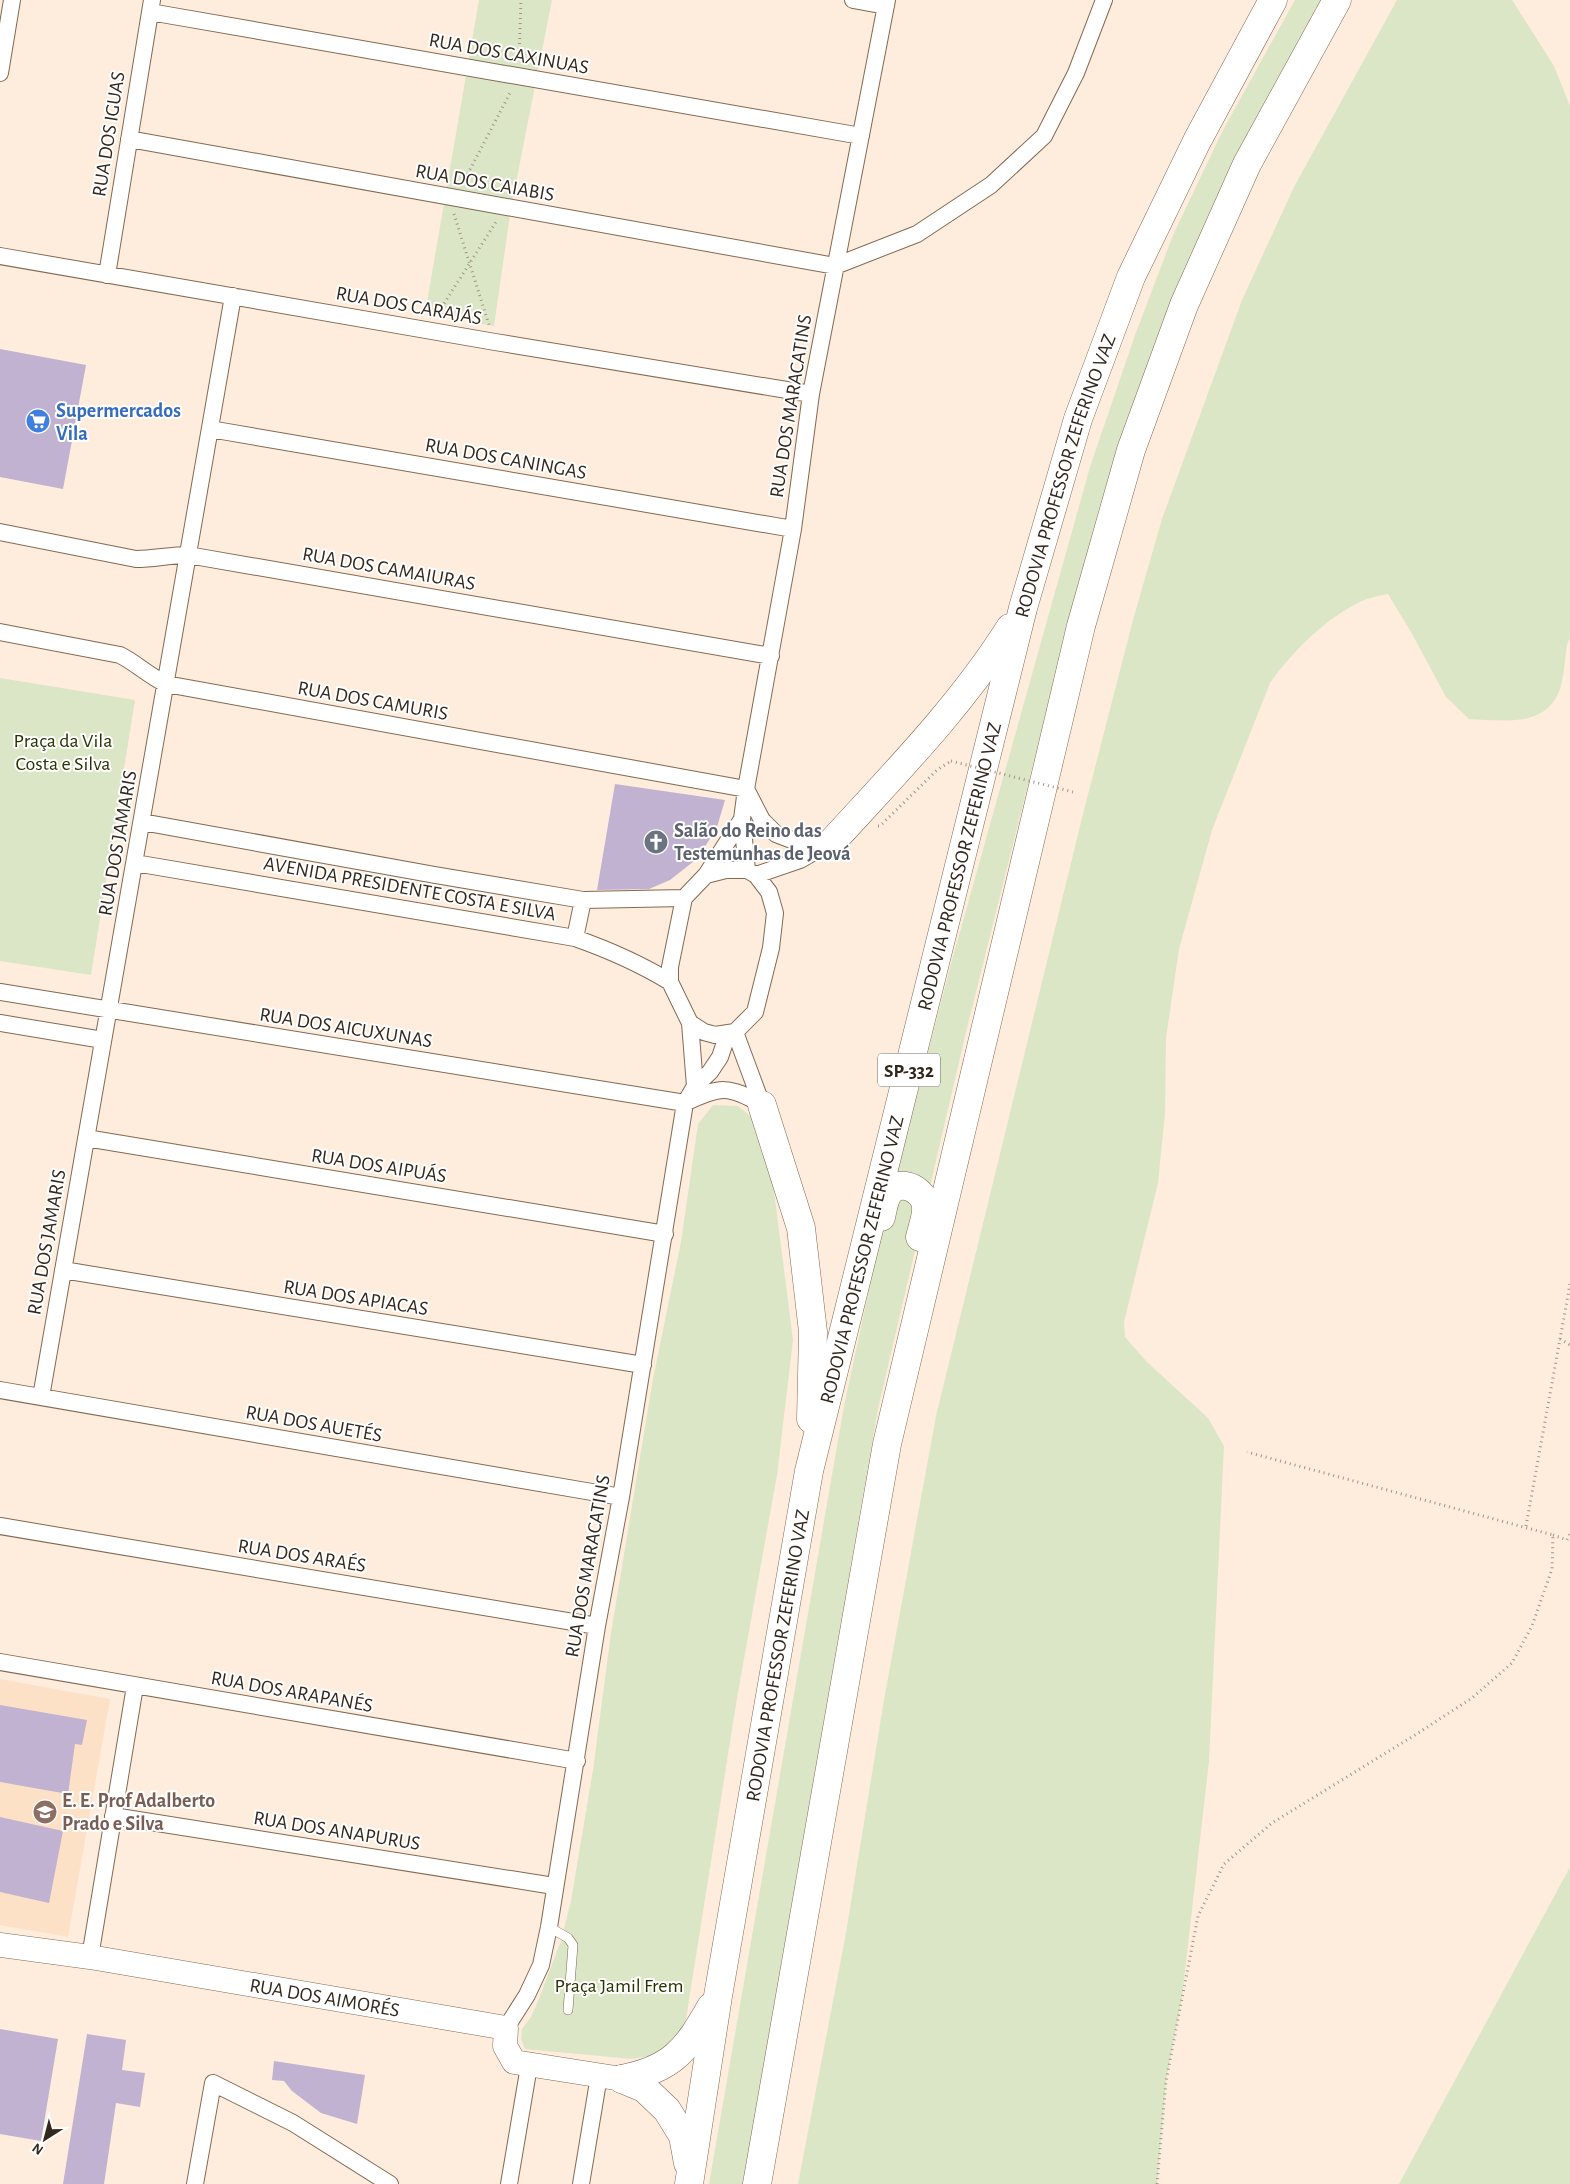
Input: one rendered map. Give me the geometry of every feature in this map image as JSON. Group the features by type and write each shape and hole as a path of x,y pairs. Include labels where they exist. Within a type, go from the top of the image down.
{"highway":[{"name":"RODOVIA PROFESSOR ZEFERINO VAZ","path":"690,2180 718,1996 809,1471 1023,608 1078,419 1131,277 1197,141 1273,0"},
{"path":"757,2184 887,1444 1081,626 1131,450 1184,305 1247,164 1336,0"},
{"path":"832,842 906,763 984,669 1023,608"},
{"path":"762,1105 801,1228 813,1332 809,1471"},
{"path":"749,1817 775,1745 817,1493 886,1197 896,1187 904,1186 923,1197 926,1209 882,1410 826,1744 829,1775"},
{"path":"610,2078 647,2074 677,2057 698,2030 718,1996"},
{"path":"610,2078 644,2088 667,2110 684,2136 690,2180"}],"street":[{"path":"0,73 12,0"},
{"path":"853,0 887,3"},
{"path":"835,266 917,234 991,185 1044,136 1076,73 1104,0"},
{"name":"RUA DOS MARACATINS","path":"751,872 742,819 746,789 794,529 811,394 887,3"},
{"name":"RUA DOS CAXINUAS","path":"151,6 519,76 861,136"},
{"name":"RUA DOS IGUAS","path":"107,275 151,6"},
{"name":"RUA DOS CAIABIS","path":"129,139 835,266"},
{"name":"RUA DOS CARAJÁS","path":"0,256 495,342 811,394"},
{"name":"RUA DOS JAMARIS","path":"41,1397 233,296"},
{"name":"RUA DOS CANINGAS","path":"210,429 794,529"},
{"name":"RUA DOS CAMAIURAS","path":"0,532 136,559 188,555 771,656"},
{"name":"RUA DOS CAMURIS","path":"0,632 120,655 134,662 150,676 166,684 746,789"},
{"path":"746,789 762,820 776,834 805,845 832,842"},
{"name":"RUA DOS MARACATINS","path":"706,875 742,819"},
{"name":"AVENIDA PRESIDENTE COSTA E SILVA","path":"142,822 584,900 684,898"},
{"path":"695,1086 690,1023 670,982 674,944 684,898 706,875 726,870 751,872 800,860 832,842"},
{"name":"AVENIDA PRESIDENTE COSTA E SILVA","path":"135,863 575,938 642,964 670,982"},
{"path":"690,1023 704,1032 715,1035 732,1032 755,1012 771,948 775,913 769,892 751,872"},
{"path":"575,938 584,900"},
{"name":"RUA DOS AICUXUNAS","path":"0,992 685,1103"},
{"path":"0,1023 103,1040"},
{"path":"732,1032 762,1105"},
{"name":"RUA DOS MARACATINS","path":"506,2028 528,1995 541,1965 549,1927 554,1886 577,1761 597,1626 622,1498 685,1103 695,1086 710,1072 720,1057 732,1032"},
{"path":"685,1103 708,1092 724,1089 742,1093 762,1105"},
{"name":"RUA DOS AIPUÁS","path":"86,1138 665,1234"},
{"name":"RUA DOS APIACAS","path":"63,1270 643,1365"},
{"name":"RUA DOS AUETÉS","path":"0,1390 622,1498"},
{"name":"RUA DOS ARAÉS","path":"0,1526 597,1626"},
{"name":"RUA DOS ARAPANÉS","path":"0,1662 577,1761"},
{"path":"90,1957 135,1686"},
{"name":"RUA DOS ANAPURUS","path":"114,1816 554,1886"},
{"name":"RUA DOS AIMORÉS","path":"0,1945 90,1957 506,2028"},
{"path":"506,2028 505,2046 514,2062 610,2078 581,2184"},
{"path":"509,2184 529,2066"},
{"path":"195,2184 213,2083 293,2122 390,2184"}],"lane":[{"path":"549,1927 568,1938 573,1945 568,2010"}],"path":[{"path":"495,342 469,264 452,197 519,76 522,0"},
{"path":"427,329 506,207"},
{"path":"951,761 1073,792"},
{"path":"1526,1526 1570,1284"},
{"path":"1560,1339 1570,1345"},
{"path":"1247,1452 1526,1526 1569,1540 1570,1534"},
{"path":"1157,2184 1166,2081 1198,1916 1224,1864 1272,1823 1415,1736 1472,1698 1512,1663 1532,1626 1552,1568 1554,1535"}],"shaded area":[{"name":"E. E. Prof Adalberto Prado e Silva","path":"0,1679 110,1699 68,1937 0,1925"}],"green space":[{"path":"479,0 552,0 511,208 494,326 425,314"},
{"path":"1295,0 1324,0 1239,151 1185,269 1159,332 1107,482 1049,700 967,1028 878,1409 743,2184 709,2184 844,1406 881,1234 951,964 1090,467 1134,338 1173,235 1222,132"},
{"path":"1397,0 1512,0 1554,66 1570,106 1570,639 1567,644 1560,689 1551,705 1542,712 1520,720 1469,719 1446,697 1388,594 1369,598 1358,603 1321,628 1299,648 1270,683 1212,830 1179,949 1166,1038 1165,1113 1158,1183 1124,1322 1125,1337 1147,1362 1208,1418 1224,1446 1209,1761 1182,1997 1166,2081 1157,2184 798,2184 846,1933 884,1700 936,1416 1083,814 1133,620 1162,519 1242,300 1294,187"},
{"name":"Praça da Vila Costa e Silva","path":"0,678 135,700 91,975 0,961"},
{"name":"Praça Jamil Frem","path":"713,1105 738,1106 766,1129 793,1340 777,1475 737,1698 685,2025 665,2053 632,2059 525,2049 521,2039 522,2029 531,2017 561,1941 571,1901 593,1770 611,1633 653,1379 681,1242 698,1124"},
{"path":"1570,1867 1570,2184 1399,2184"}],"building":[{"name":"Supermercados Vila","path":"0,349 86,365 63,489 0,477"},
{"name":"Salão do Reino das Testemunhas de Jeová","path":"615,784 725,800 717,827 698,858 670,880 649,889 597,890"},
{"path":"0,1705 87,1720 82,1745 75,1744 68,1794 0,1782"},
{"path":"0,1817 63,1831 49,1903 0,1892"},
{"path":"0,2029 58,2039 41,2141 0,2134"},
{"path":"87,2034 126,2040 122,2070 145,2073 140,2107 116,2103 104,2184 63,2184"},
{"path":"274,2061 365,2075 357,2124 321,2113 292,2091 284,2081 272,2080"}],"place":[{"name":"Supermercados Vila","path":"38,421"},
{"name":"Salão do Reino das Testemunhas de Jeová","path":"656,842"},
{"name":"E. E. Prof Adalberto Prado e Silva","path":"45,1812"}]}
